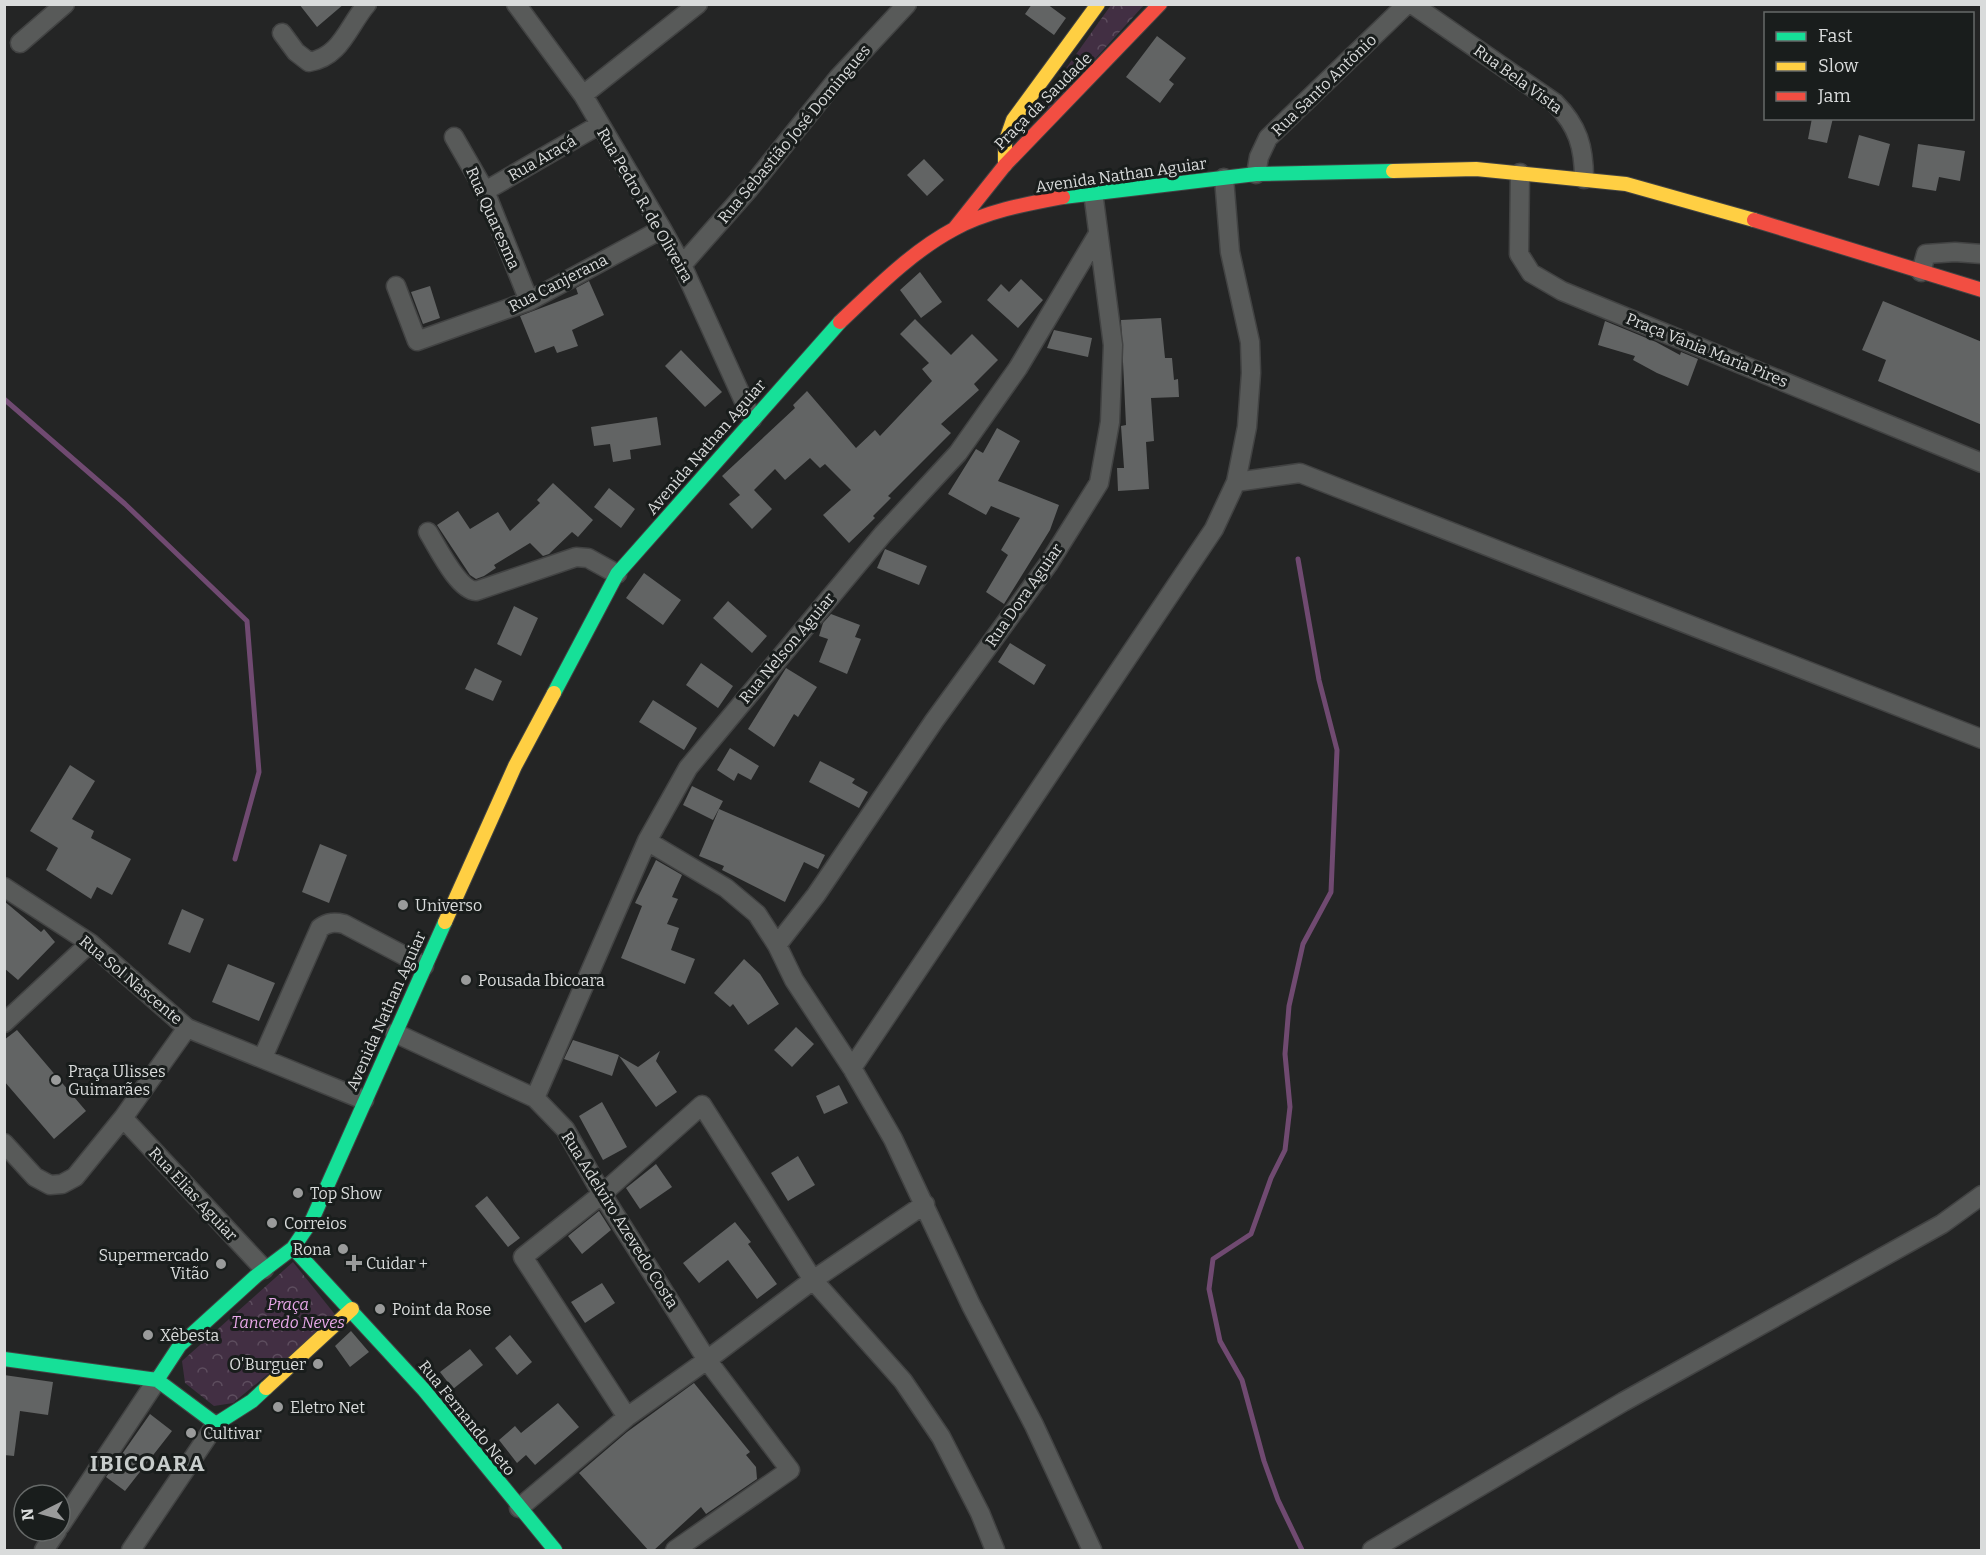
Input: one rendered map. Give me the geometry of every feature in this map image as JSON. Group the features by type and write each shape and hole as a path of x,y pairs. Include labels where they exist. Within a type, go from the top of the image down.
{"main road":[{"name":"Praça da Saudade","path":"1005,165 1005,143 1013,120 1098,4"},
{"name":"Praça da Saudade","path":"1005,165 1160,4"},
{"path":"954,229 1005,165"},
{"name":"Avenida Nathan Aguiar","path":"293,1248 312,1220 515,766 617,574 840,321 913,257 954,229 1010,207 1093,192 1256,174 1476,169 1626,184 1674,196 1982,290"},
{"path":"4,1359 157,1380 216,1424 252,1401 352,1309 293,1248 264,1269 180,1345 157,1380"},
{"name":"Rua Fernando Neto","path":"352,1309 424,1390 553,1550"}],"street":[{"path":"20,43 65,4"},
{"path":"282,33 296,52 309,62 320,60 332,54 341,43 353,20 367,4"},
{"name":"Rua Pedro R. de Oliveira","path":"516,4 583,96 662,229 682,265 752,419"},
{"path":"583,96 698,4"},
{"name":"Rua Sebastião José Domingues","path":"682,265 749,189 838,78 907,4"},
{"name":"Rua Santo Antônio","path":"1256,174 1259,157 1268,138 1407,4"},
{"name":"Rua Bela Vista","path":"1412,4 1556,103 1572,120 1584,155 1584,179"},
{"name":"Rua Araçá","path":"485,191 599,124"},
{"name":"Rua Quaresma","path":"454,137 485,191 529,301"},
{"name":"Praça Vânia Maria Pires","path":"1520,173 1519,254 1531,273 1562,291 1982,463"},
{"path":"852,1068 1214,529 1236,482 1247,427 1250,342 1230,252 1224,178"},
{"name":"Rua Dora Aguiar","path":"777,945 816,895 934,721 1049,563 1099,483 1110,422 1113,345 1093,192"},
{"name":"Rua Canjerana","path":"396,286 417,341 529,301 662,229"},
{"name":"Rua Nelson Aguiar","path":"535,1098 647,841 688,768 876,543 958,453 1018,368 1098,234"},
{"path":"1921,272 1926,254 1955,252 1982,254"},
{"path":"1236,482 1300,473 1982,739"},
{"path":"428,532 461,584 469,591 476,591 576,557 588,558 617,574"},
{"path":"647,841 726,888 757,914 777,945 794,980 852,1068 893,1139 971,1305 1034,1425 1092,1551"},
{"name":"Rua Sol Nascente","path":"4,887 90,943 187,1028 364,1100"},
{"path":"263,1058 320,928 325,924 334,922 344,924 424,966"},
{"path":"4,1023 90,943"},
{"path":"4,1143 35,1177 50,1185 62,1184 75,1177 123,1118 187,1028"},
{"name":"Rua Adelviro Azevedo Costa","path":"395,1033 535,1098 565,1129 602,1194 707,1360 790,1470 675,1551"},
{"path":"627,1417 523,1257 602,1194 702,1105 813,1280 910,1391 941,1437 980,1513 995,1551"},
{"name":"Rua Elias Aguiar","path":"123,1118 264,1269"},
{"path":"1372,1551 1633,1396 1942,1224 1982,1195"},
{"path":"519,1508 627,1417 813,1280 925,1204"},
{"path":"72,1509 157,1380"},
{"path":"131,1551 216,1424"}],"green space":[{"path":"1111,5 1144,5 1048,111 1040,105"},
{"name":"Praça Tancredo Neves","path":"293,1262 337,1317 233,1403 214,1406 185,1383 182,1361"}],"building":[{"path":"299,4 344,4 317,27"},
{"path":"1032,4 1047,4 1066,18 1054,35 1025,14"},
{"path":"1157,36 1186,58 1169,80 1174,84 1160,103 1126,77"},
{"path":"1812,120 1833,120 1827,143 1808,139"},
{"path":"1859,135 1890,144 1879,186 1848,178"},
{"path":"1918,144 1965,151 1960,181 1939,177 1936,191 1912,187"},
{"path":"924,159 944,180 927,196 907,175"},
{"path":"920,272 942,302 921,318 900,290"},
{"path":"1021,279 1043,300 1018,328 987,300 1001,284 1009,292"},
{"path":"589,281 604,315 572,330 578,346 557,353 554,346 535,353 520,316 578,294 576,288"},
{"path":"430,286 440,318 423,324 411,292"},
{"path":"1883,301 1982,342 1982,425 1878,381 1886,360 1862,350"},
{"path":"1161,318 1165,358 1172,358 1174,380 1178,379 1179,397 1151,398 1154,441 1146,442 1149,489 1118,491 1117,468 1124,468 1121,426 1126,425 1121,320"},
{"path":"915,319 951,355 972,334 998,360 974,384 979,390 941,424 951,433 888,496 891,498 873,516 875,518 849,543 823,515 851,490 825,464 820,468 810,458 785,480 775,469 754,490 772,509 752,529 729,504 740,495 722,476 795,408 793,405 807,391 856,448 875,430 880,436 932,381 922,369 929,363 900,334"},
{"path":"1605,321 1656,342 1680,355 1681,352 1698,359 1688,386 1633,360 1635,356 1598,345"},
{"path":"1054,330 1092,338 1088,357 1047,348"},
{"path":"681,350 722,392 705,407 665,366"},
{"path":"657,417 661,445 630,450 631,459 613,462 610,444 594,446 591,427"},
{"path":"997,428 1020,441 998,481 1059,505 1050,530 1004,604 986,592 1008,555 1001,550 1020,518 991,506 986,515 948,494 976,449 983,453"},
{"path":"553,483 593,520 578,537 572,532 549,554 543,556 530,543 494,565 496,568 484,576 476,579 470,575 437,525 458,511 470,529 498,512 510,531 540,503 537,500"},
{"path":"609,488 635,509 621,528 594,507"},
{"path":"885,549 927,566 919,585 877,568"},
{"path":"644,573 681,600 663,625 626,598"},
{"path":"728,601 767,636 752,653 713,618"},
{"path":"514,606 538,618 521,656 497,644"},
{"path":"831,614 860,625 855,637 861,639 847,674 819,662 828,639 819,636 823,623"},
{"path":"1010,643 1046,665 1034,685 998,662"},
{"path":"701,663 733,686 718,708 686,685"},
{"path":"475,668 502,681 493,701 465,689"},
{"path":"786,668 817,687 798,717 794,714 774,747 748,729"},
{"path":"653,700 697,728 684,750 639,722"},
{"path":"730,748 759,766 751,780 738,773 734,781 717,770"},
{"path":"820,761 855,779 852,783 868,792 859,808 809,782"},
{"path":"70,765 95,781 72,819 94,831 91,838 131,859 112,895 97,887 91,899 46,870 58,848 30,831"},
{"path":"692,786 723,801 713,820 683,805"},
{"path":"719,809 825,855 818,869 804,862 785,902 722,870 724,866 699,856"},
{"path":"320,844 347,855 329,903 302,892"},
{"path":"656,860 682,875 672,897 678,899 667,924 679,928 671,950 695,959 685,984 621,958 642,906 635,903"},
{"path":"4,901 41,932 44,929 55,942 18,980 4,968"},
{"path":"182,909 204,919 190,953 168,944"},
{"path":"744,959 760,974 779,1004 748,1025 733,1004 730,1007 714,993"},
{"path":"228,964 275,983 259,1021 212,1002"},
{"path":"796,1027 814,1044 792,1067 774,1050"},
{"path":"17,1030 86,1111 54,1139 4,1081 4,1040"},
{"path":"573,1040 619,1055 612,1076 564,1059"},
{"path":"660,1051 656,1061 677,1092 656,1107 619,1056 638,1067"},
{"path":"839,1085 848,1103 824,1114 816,1096"},
{"path":"602,1102 627,1147 603,1160 579,1116"},
{"path":"798,1156 815,1185 788,1201 771,1173"},
{"path":"656,1164 672,1187 640,1209 626,1188"},
{"path":"487,1196 520,1238 508,1247 475,1206"},
{"path":"599,1211 611,1230 582,1254 568,1236"},
{"path":"735,1222 751,1242 748,1244 777,1284 757,1299 728,1260 699,1283 683,1263"},
{"path":"602,1283 615,1303 585,1323 571,1302"},
{"path":"351,1331 369,1352 350,1367 335,1346"},
{"path":"510,1335 532,1362 517,1375 495,1348"},
{"path":"470,1349 483,1365 453,1389 440,1372"},
{"path":"4,1375 53,1382 48,1415 20,1411 14,1456 4,1455"},
{"path":"694,1383 750,1452 746,1455 756,1467 757,1479 706,1514 701,1507 653,1551 649,1551 579,1473 627,1432"},
{"path":"558,1403 579,1427 535,1465 526,1455 517,1463 499,1440 515,1426 521,1433"},
{"path":"150,1414 172,1431 125,1491 106,1477"}],"waterway":[{"path":"4,399 125,504 247,621 259,772 235,859"},
{"path":"1298,559 1319,680 1337,750 1331,892 1303,944 1289,1006 1285,1054 1290,1107 1285,1150 1271,1178 1251,1234 1213,1259 1209,1289 1220,1341 1242,1380 1264,1461 1278,1500 1302,1550"}],"traffic: fast":[{"path":"1063,197 1256,174 1393,171"},
{"path":"554,693 617,574 840,322"},
{"path":"157,1380 180,1345 256,1276 293,1248 312,1220 445,922"},
{"path":"293,1248 424,1390 555,1550"},
{"path":"4,1359 157,1380 216,1424 252,1401 266,1388"}],"traffic: slow":[{"path":"1005,165 1005,143 1013,120 1098,4"},
{"path":"1393,171 1476,169 1626,184 1754,220"},
{"path":"445,922 515,766 554,693"},
{"path":"266,1388 352,1309"}],"traffic: jam":[{"path":"954,229 1005,165 1160,4"},
{"path":"840,322 908,260 954,229 993,213 1063,197"},
{"path":"1754,220 1982,290"}],"place":[{"name":"Universo","path":"403,905"},
{"name":"Pousada Ibicoara","path":"466,980"},
{"name":"Praça Ulisses Guimarães","path":"56,1080"},
{"name":"Top Show","path":"298,1193"},
{"name":"Correios","path":"272,1223"},
{"name":"Rona","path":"343,1249"},
{"name":"Cuidar +","path":"354,1263"},
{"name":"Supermercado Vitão","path":"221,1264"},
{"name":"Point da Rose","path":"380,1309"},
{"name":"Xêbesta","path":"148,1335"},
{"name":"O'Burguer","path":"318,1364"},
{"name":"Eletro Net","path":"278,1407"},
{"name":"Cultivar","path":"191,1433"}],"district":[{"name":"IBICOARA","path":"148,1463"}]}
